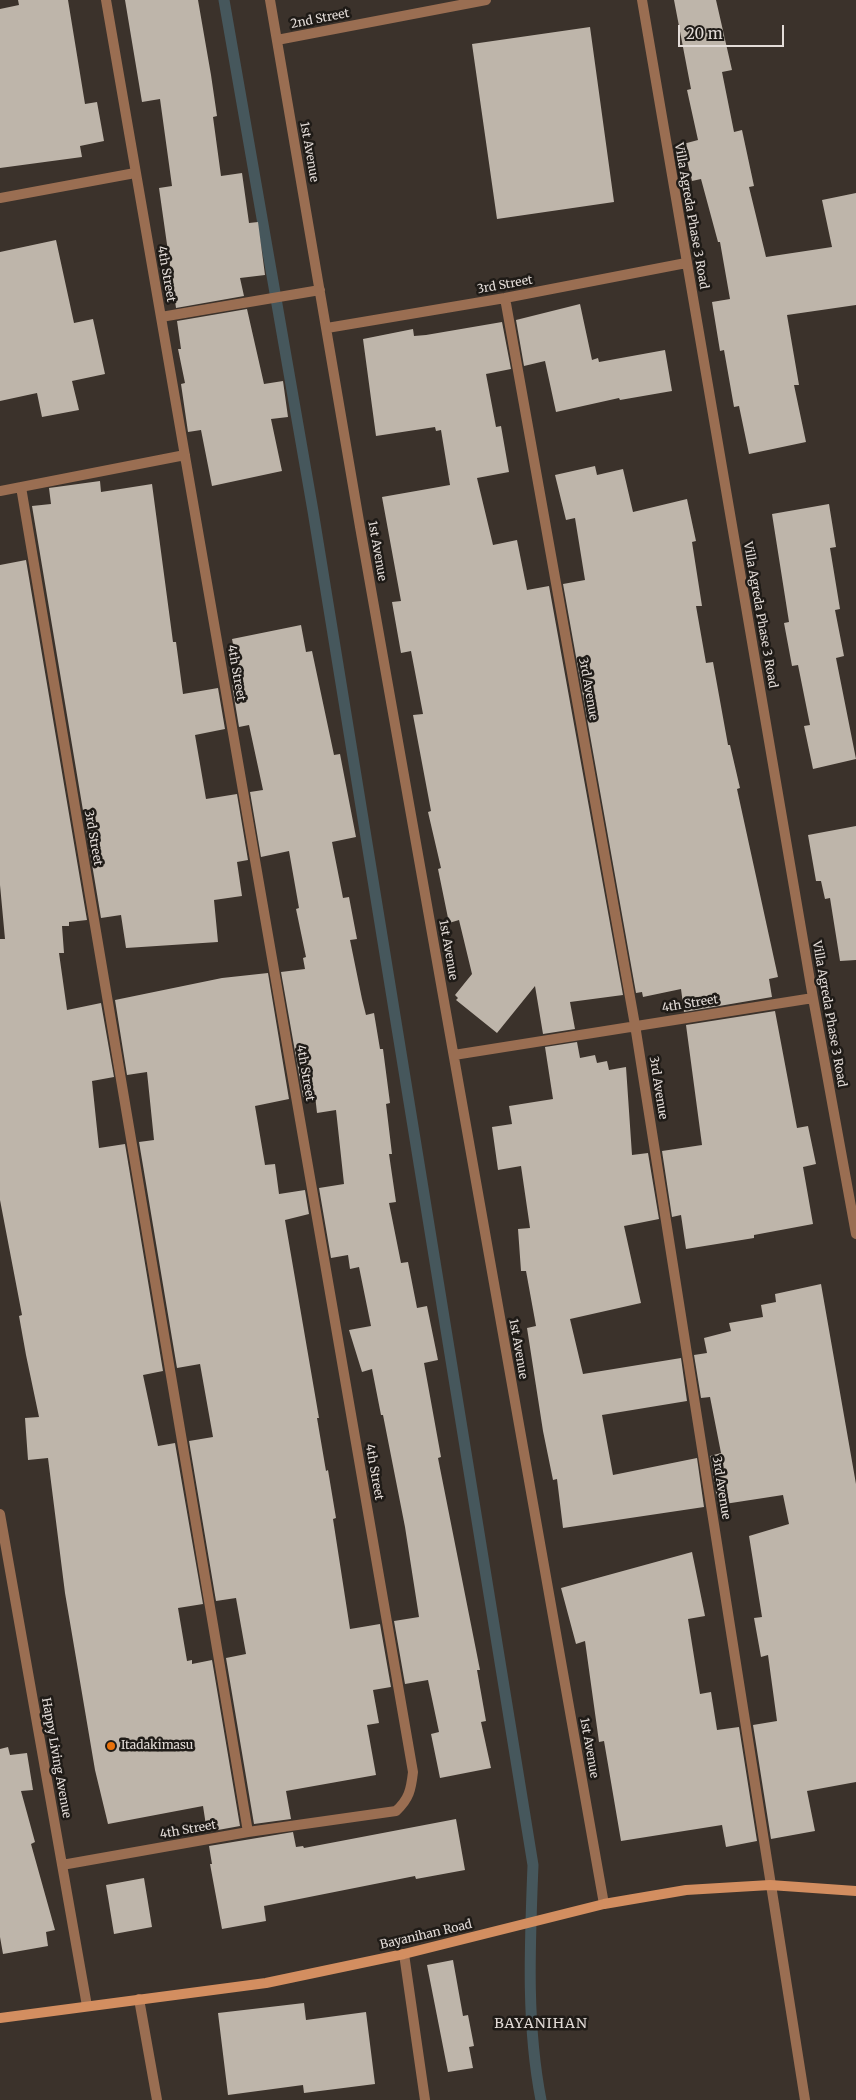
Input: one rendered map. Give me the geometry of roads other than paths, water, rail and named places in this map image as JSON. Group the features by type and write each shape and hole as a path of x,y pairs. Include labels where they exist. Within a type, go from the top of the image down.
{"street":[{"name":"4th Street","path":"62,1864 248,1832 396,1811 407,1801 412,1788 413,1772 106,0"},
{"name":"1st Avenue","path":"270,0 328,328 360,527 604,1904"},
{"name":"2nd Street","path":"277,40 453,3 486,0"},
{"name":"Villa Agreda Phase 3 Road","path":"642,0 813,998 856,1234"},
{"path":"0,198 135,174"},
{"name":"3rd Street","path":"328,328 505,298 686,263"},
{"path":"161,317 320,290"},
{"name":"3rd Avenue","path":"505,298 635,1024 805,2100"},
{"path":"0,491 186,455"},
{"name":"3rd Street","path":"21,487 248,1832"},
{"name":"4th Street","path":"454,1055 635,1024 813,998"},
{"name":"Happy Living Avenue","path":"0,1514 87,2006"},
{"name":"Bayanihan Road","path":"0,2018 266,1983 404,1954 604,1904 686,1890 770,1885 856,1891"},
{"path":"404,1954 425,2100"},
{"path":"139,1999 157,2100"}],"waterway":[{"path":"224,0 313,511 533,1865 530,1983 533,2042 541,2100"}],"place":[{"name":"Itadakimasu","path":"111,1746"}],"district":[{"name":"BAYANIHAN","path":"541,2024"}]}
